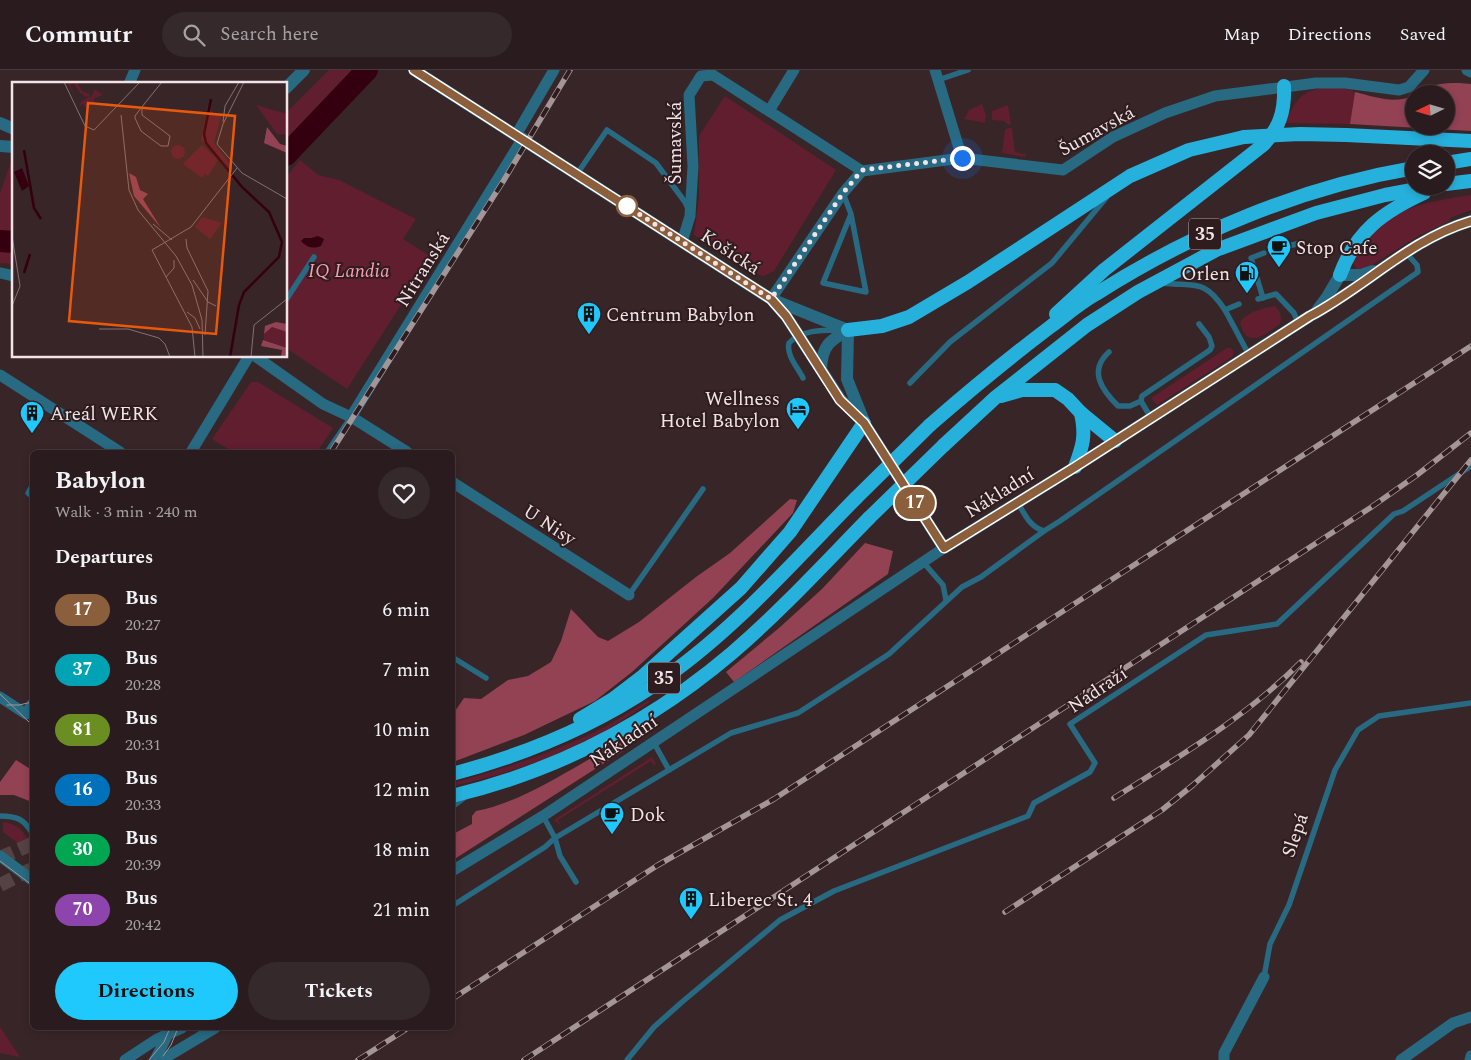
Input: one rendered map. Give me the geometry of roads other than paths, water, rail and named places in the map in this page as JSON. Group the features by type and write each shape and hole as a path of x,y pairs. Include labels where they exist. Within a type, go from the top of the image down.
{"highway":[{"path":"1020,350 1068,302 1104,270 1263,145 1273,134 1278,124 1283,104 1284,86"},
{"path":"848,330 882,326 910,317 968,282 1118,183 1165,159 1189,150 1244,137 1300,134 1471,141"},
{"path":"1455,162 1471,159"},
{"name":"35","path":"455,773 533,749 602,717 654,686 685,663 756,600 930,425 1020,350 1094,295 1153,260 1210,232 1293,199 1353,181 1405,170"},
{"path":"1455,183 1471,181"},
{"name":"35","path":"455,795 531,773 563,760 655,711 724,659 760,628 869,518 996,397 1087,325 1138,292 1216,250 1316,213 1405,191"},
{"path":"1340,275 1352,248 1366,230 1383,216 1421,195"},
{"path":"996,397 1022,390 1055,390 1068,399 1081,413 1115,441"},
{"path":"1075,467 1084,443 1084,427 1081,413"},
{"path":"533,749 613,699 643,676 740,588 790,532 864,423"}],"street":[{"path":"130,82 135,70"},
{"path":"288,86 304,70"},
{"name":"Košická","path":"414,70 520,136 771,299 786,316 840,400 864,423 944,548"},
{"path":"520,136 554,70"},
{"path":"770,111 794,70"},
{"name":"Šumavská","path":"682,242 690,216 693,166 689,95 701,76 713,75 862,170 962,158 1063,170 1113,137 1165,113 1215,96 1316,83 1345,83 1399,90 1409,87 1424,70"},
{"path":"1467,70 1471,72"},
{"path":"937,75 962,158"},
{"path":"0,123 12,128"},
{"name":"Nitranská","path":"351,417 520,136"},
{"path":"848,330 771,299 843,193 862,170"},
{"name":"Nákladní","path":"455,870 543,816 654,743 944,548 1075,467 1310,316 1334,303 1406,253 1436,235 1471,221"},
{"path":"1310,316 1327,297 1340,275 1362,275 1389,264"},
{"path":"821,369 822,354 826,346 832,339 848,330"},
{"path":"848,330 847,379 864,423"},
{"path":"192,450 248,358"},
{"path":"258,358 323,404 351,417 404,450"},
{"path":"0,375 117,450"},
{"name":"U Nisy","path":"455,484 628,595"},
{"path":"0,697 30,712"},
{"path":"0,856 30,878"},
{"name":"Slepá","path":"1224,1060 1224,1054 1264,977"},
{"path":"1401,1060 1453,1023 1471,1017"},
{"path":"125,1060 157,1039 167,1030"},
{"path":"155,1060 168,1030"},
{"path":"190,1041 199,1030"},
{"path":"155,1060 165,1058 190,1041 211,1030"}],"lane":[{"path":"937,75 968,70"},
{"path":"577,174 607,130 656,163 685,202 690,216"},
{"path":"910,383 950,342 1052,263 1118,183"},
{"path":"843,193 852,214 866,292 823,282 852,214"},
{"path":"1285,247 1300,242"},
{"path":"1264,253 1251,258 1260,298 1276,294 1294,313 1298,324"},
{"path":"455,904 545,847 555,838 731,733 798,714 889,654 962,587 981,577 1044,531 1418,272 1417,265 1406,253"},
{"path":"288,297 314,257"},
{"path":"1158,282 1191,284 1204,287 1219,300 1249,355"},
{"path":"1225,310 1239,304"},
{"path":"1109,352 1101,360 1099,368 1099,378 1102,386 1118,406 1130,406 1141,401 1142,396 1210,350 1212,346 1209,337 1199,324"},
{"path":"803,378 788,348 792,340 799,336 823,330 848,330"},
{"path":"1141,401 1152,418"},
{"path":"328,450 351,417"},
{"name":"Nádraží","path":"627,1060 654,1027 780,920 834,891 1028,816 1034,804 1090,772 1095,763 1070,724 1206,635 1278,624 1394,514 1403,511 1471,466"},
{"path":"628,595 703,489"},
{"path":"1018,503 1030,524 1044,531"},
{"path":"923,562 943,586 946,600"},
{"path":"455,659 486,678"},
{"name":"Slepá","path":"1264,977 1270,944 1289,905 1335,770 1358,730 1379,716 1471,703"},
{"path":"654,743 669,770"},
{"path":"455,805 472,791"},
{"path":"0,816 10,816 24,821 30,830"},
{"path":"543,816 555,838 560,856 576,882"}],"waterway":[{"path":"288,153 367,70"},
{"path":"0,241 12,242"}],"tunnel":[{"path":"0,858 30,845"},
{"path":"0,885 30,870"}],"tram line":[{"path":"0,694 30,723"},
{"path":"7,705 30,702"},
{"path":"0,861 30,884"},
{"path":"149,1060 164,1042 169,1030"},
{"path":"163,1056 171,1045 177,1030"}],"railway":[{"path":"332,450 504,180 570,70"},
{"path":"455,997 658,865 774,799 1471,346"},
{"path":"524,1060 1370,508 1417,475 1471,433"},
{"path":"1005,912 1162,810 1249,735 1471,460"},
{"path":"1114,798 1212,735 1258,701 1301,662"},
{"path":"358,1060 405,1030"}],"place":[{"name":"Stop Cafe","path":"1279,268"},
{"name":"Orlen","path":"1247,294"},
{"name":"Centrum Babylon","path":"589,335"},
{"name":"Wellness Hotel Babylon","path":"798,430"},
{"name":"Areál WERK","path":"32,434"},
{"name":"Dok","path":"612,835"},
{"name":"Liberec St. 4","path":"691,920"}],"park label":[{"name":"IQ Landia","path":"349,270"}]}
